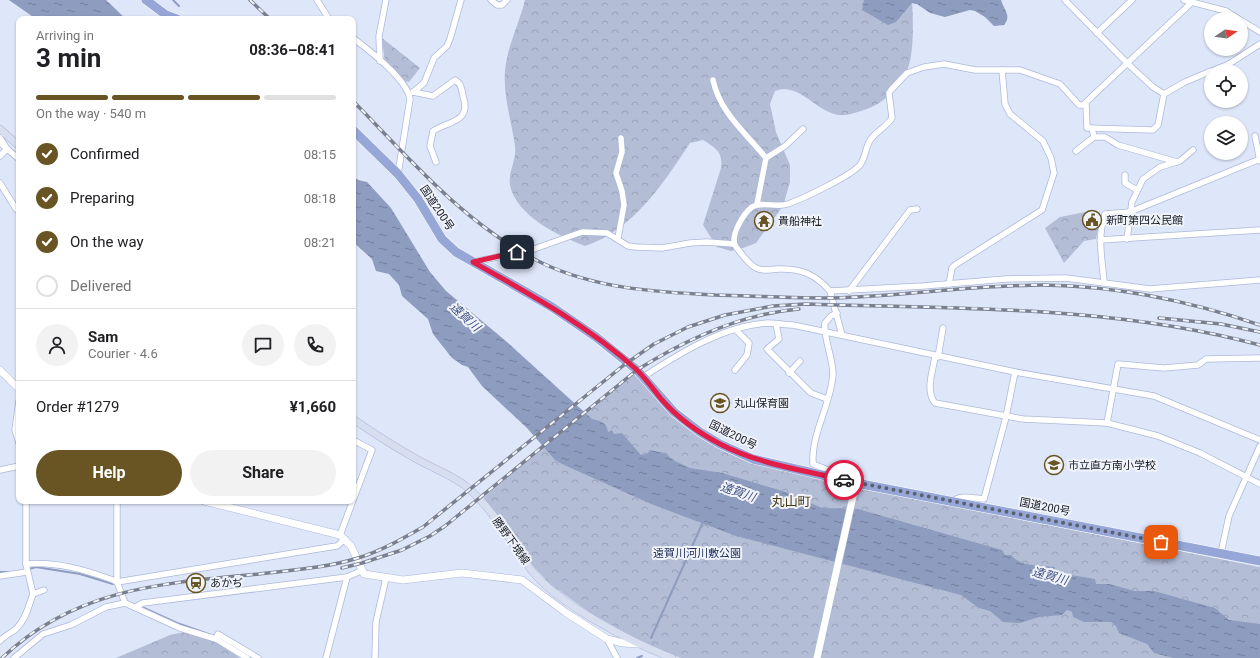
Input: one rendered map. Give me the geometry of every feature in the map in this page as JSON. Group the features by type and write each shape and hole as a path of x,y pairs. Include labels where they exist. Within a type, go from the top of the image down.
{"highway":[{"path":"146,0 169,16"},
{"name":"国道200号","path":"356,133 398,174 418,199 442,240 456,252 558,311 596,337 643,377 674,412 700,432 720,444 753,459 842,480 855,485 1260,561"}],"main road":[{"path":"0,129 16,143"},
{"name":"勝野下境線","path":"356,421 394,447 466,486 478,497 533,572 547,586 592,618 638,644 672,658"}],"street":[{"path":"317,0 327,16"},
{"path":"380,61 379,36 386,0"},
{"path":"398,174 411,93 424,83 434,58 447,46 461,0"},
{"path":"491,0 497,5 502,5 507,0"},
{"path":"1065,0 1128,64 1153,87 1164,94"},
{"path":"1097,33 1132,0"},
{"path":"1184,0 1226,11 1239,17 1260,32"},
{"path":"734,244 735,236 741,221 750,209 757,204 779,206 788,204 834,182 859,167 863,161 870,141 892,118 889,93 890,90 907,73 924,67 944,64 975,70 1020,70 1047,78 1064,88 1079,105 1086,104 1191,3"},
{"path":"356,41 380,61 411,93 433,96 455,80 459,83 466,104 466,110 458,119 433,131 430,146 436,162"},
{"path":"1229,64 1260,44"},
{"path":"949,284 952,268 955,265 1042,210 1054,173 1052,158 1043,141 1010,114 1005,104 1002,70"},
{"path":"1086,104 1087,128 1153,130 1158,125 1164,94 1185,82 1204,74"},
{"path":"713,80 719,100 727,114 745,132 766,158"},
{"path":"1092,128 1094,137"},
{"path":"757,204 766,158 785,146 802,129"},
{"path":"1076,151 1094,137 1105,136 1118,145 1177,162"},
{"path":"1104,282 1100,228 1105,214 1130,212 1260,160 1255,136"},
{"path":"0,138 10,151 16,154"},
{"path":"618,238 624,204 622,191 616,173 622,152 621,138"},
{"path":"0,143 16,156"},
{"path":"1127,239 1130,212 1137,190 1143,178 1160,167 1177,162 1193,150"},
{"path":"0,156 10,151"},
{"path":"1125,175 1125,183 1137,190"},
{"path":"0,183 16,209"},
{"path":"848,291 910,210 917,209"},
{"path":"1100,240 1260,230"},
{"path":"473,262 534,249 582,232 607,233 618,238 628,246 655,249 690,243 734,244 756,268 764,270 797,269 807,273 830,291 842,335"},
{"path":"830,291 848,291 1006,279 1066,278 1150,289 1260,280"},
{"path":"837,313 825,322 833,376 818,428 813,464 838,474 842,480"},
{"path":"643,377 669,360 702,344 736,330 769,323 842,335 936,357 1015,372 1154,396 1260,440"},
{"path":"776,324 779,339 767,349 811,393 827,399"},
{"path":"943,328 930,383 931,396 935,403 1006,417 1108,423 1158,436 1200,453 1260,484"},
{"path":"735,370 747,355 749,343 736,330"},
{"path":"1108,423 1118,364 1164,368 1198,365 1206,359 1260,358"},
{"path":"790,373 800,361"},
{"path":"0,370 16,385"},
{"path":"952,502 956,498 984,499 1006,417 1015,372"},
{"path":"16,423 16,433"},
{"path":"356,442 372,450 356,496"},
{"path":"1221,553 1229,516 1260,446"},
{"path":"0,470 16,467"},
{"path":"817,658 855,485"},
{"path":"0,641 18,627 24,619 33,594 27,569 26,504"},
{"path":"117,504 117,582 125,603"},
{"path":"214,504 342,537 355,554 361,571 364,574 386,578 416,580 462,573 522,580 570,616 607,639 623,643 638,644"},
{"path":"0,576 27,569 37,563 64,566 88,571 117,582 330,548 336,546 342,537 353,504"},
{"path":"135,607 143,603 347,577 361,571"},
{"path":"326,658 347,577"},
{"path":"375,658 376,622 386,578"},
{"path":"33,594 44,590"},
{"path":"14,658 43,634 71,625 106,607 125,603 180,628 236,644 258,658"},
{"path":"217,638 247,658"},
{"path":"607,639 617,658"}],"green space":[{"path":"525,0 912,0 913,30 910,61 908,69 900,83 888,96 874,106 853,114 838,115 830,112 792,90 784,89 775,91 770,104 776,132 790,165 790,182 783,206 756,243 731,251 717,247 703,225 721,168 721,158 718,151 703,140 690,143 658,189 632,217 618,229 602,239 585,246 563,237 530,215 514,196 510,185 510,175 515,156 515,146 505,91 505,69"},
{"path":"382,38 420,68 409,82 403,81 385,63"},
{"path":"1090,211 1101,215 1096,239 1084,241 1064,263 1045,228 1060,217"},
{"name":"遠賀川河川敷公園","path":"632,372 670,414 698,436 723,451 751,462 861,488 1260,567 1260,658 681,658 650,647 593,615 550,584 533,566 483,498"},
{"path":"188,631 205,635 240,658 116,658 170,635"}],"water":[{"path":"9,0 106,0 123,16 32,16"},
{"path":"864,0 1001,0 1007,13 1007,19 1004,25 994,26 985,17 975,11 970,10 945,17 930,13 917,4 912,3 896,22 888,25 862,10"},
{"name":"遠賀川","path":"356,178 367,182 391,208 430,272 446,291 507,342 592,419 605,424 608,432 612,430 614,434 622,433 641,455 647,454 650,450 664,453 675,461 690,468 722,473 786,492 822,508 858,509 1002,550 1005,555 1011,555 1015,559 1025,564 1055,567 1055,573 1095,579 1096,584 1109,584 1135,591 1154,591 1215,608 1229,620 1260,624 1260,658 1173,658 1154,653 1147,644 1119,633 1116,626 1111,622 1084,622 1073,617 1072,612 1067,610 1062,615 1039,617 1020,623 1003,622 990,611 979,608 961,595 736,536 651,504 555,460 527,428 482,386 468,367 452,358 433,334 428,319 402,296 399,285 389,274 376,271 372,259 356,245"}],"waterway":[{"path":"173,0 179,6"},
{"path":"651,638 703,522"},
{"path":"29,569 36,567 80,574 113,584"},
{"path":"0,572 9,572"},
{"path":"144,608 177,623 217,637"},
{"path":"637,658 642,656"}],"railway":[{"path":"250,0 267,16"},
{"path":"356,104 418,168 464,211 514,248 542,263 584,279 627,288 670,292 818,298 859,297 1017,285 1072,286 1099,288 1154,296 1234,316 1260,325"},
{"path":"2,658 30,635 60,617 90,603 122,593 189,581 321,566 358,558 383,548 423,527 624,365 654,344 688,327 725,315 773,306 806,304 1034,311 1148,322 1204,332 1260,345"},
{"path":"342,568 402,550 430,536 445,526 637,370 675,348 694,338 735,322 756,316 799,309"},
{"path":"1159,318 1221,324 1260,332"}],"way so far":[{"path":"844,480 1161,542"}],"place":[{"name":"新町第四公民館","path":"1092,220"},
{"name":"貴船神社","path":"764,221"},
{"name":"丸山保育園","path":"720,403"},
{"name":"市立直方南小学校","path":"1054,465"},
{"name":"あかぢ","path":"196,583"}],"district":[{"name":"丸山町","path":"791,501"}],"route":[{"path":"517,252 473,262 552,307 596,337 637,370 674,412 700,432 720,444 753,459 844,480"}]}
